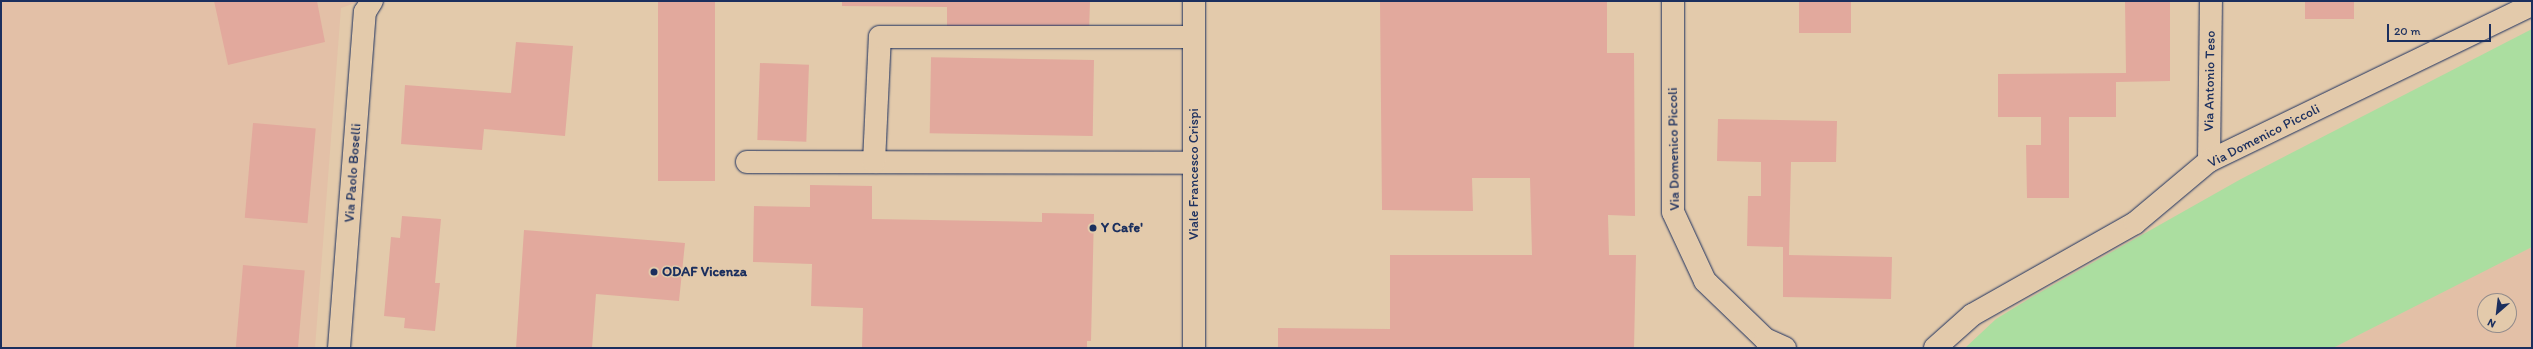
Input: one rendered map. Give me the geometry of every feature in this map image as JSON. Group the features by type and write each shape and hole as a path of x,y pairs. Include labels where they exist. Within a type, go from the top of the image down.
{"street":[{"name":"Via Paolo Boselli","path":"339,348 365,12 372,1"},
{"name":"Viale Francesco Crispi","path":"1194,1 1194,348"},
{"name":"Via Domenico Piccoli","path":"1673,1 1673,212 1705,281 1765,339 1785,348"},
{"name":"Via Antonio Teso","path":"2209,161 2211,1"},
{"name":"Via Domenico Piccoli","path":"1935,348 1972,315 2135,223 2209,161 2532,5"},
{"path":"874,162 880,37 1194,37"},
{"path":"747,162 1194,163"}],"shaded area":[{"path":"1,1 361,1 341,8 315,348 1,348"},
{"path":"2532,247 2532,348 2333,348 2436,294"}],"green space":[{"path":"2532,29 2532,247 2333,348 1965,348 1996,319 2032,297 2241,179"}],"building":[{"path":"214,1 317,1 325,42 228,65"},
{"path":"658,1 715,1 715,181 658,181"},
{"path":"842,1 1090,1 1089,33 947,31 947,7 842,6"},
{"path":"1380,1 1607,1 1607,53 1634,53 1635,216 1608,215 1609,255 1636,255 1634,348 1278,348 1278,328 1390,329 1390,255 1532,255 1530,178 1472,178 1473,211 1382,210"},
{"path":"1799,1 1851,1 1851,33 1799,33"},
{"path":"2125,1 2170,1 2170,81 2116,82 2116,117 2069,117 2069,198 2027,198 2026,145 2041,145 2041,117 1998,117 1998,74 2126,73"},
{"path":"2305,1 2354,1 2354,19 2305,19"},
{"path":"516,42 573,46 565,136 484,129 482,150 401,144 405,85 511,93"},
{"path":"931,57 1094,60 1093,136 930,133"},
{"path":"760,63 809,65 806,142 757,140"},
{"path":"1718,119 1837,121 1836,162 1791,162 1789,255 1892,257 1891,299 1783,297 1783,247 1747,246 1748,196 1761,196 1761,162 1717,161"},
{"path":"253,123 316,128 307,223 245,218"},
{"path":"810,185 872,186 872,219 1042,222 1042,213 1094,214 1091,341 1087,341 1087,348 862,348 863,308 811,306 812,264 753,262 754,206 810,207"},
{"path":"402,216 441,219 435,283 440,283 435,331 404,328 405,318 384,316 391,237 400,238"},
{"path":"524,230 685,243 679,301 596,294 592,348 516,348"},
{"path":"243,265 305,270 298,348 236,348"}],"place":[{"name":"Y Cafe'","path":"1093,228"},
{"name":"ODAF Vicenza","path":"654,272"}]}
